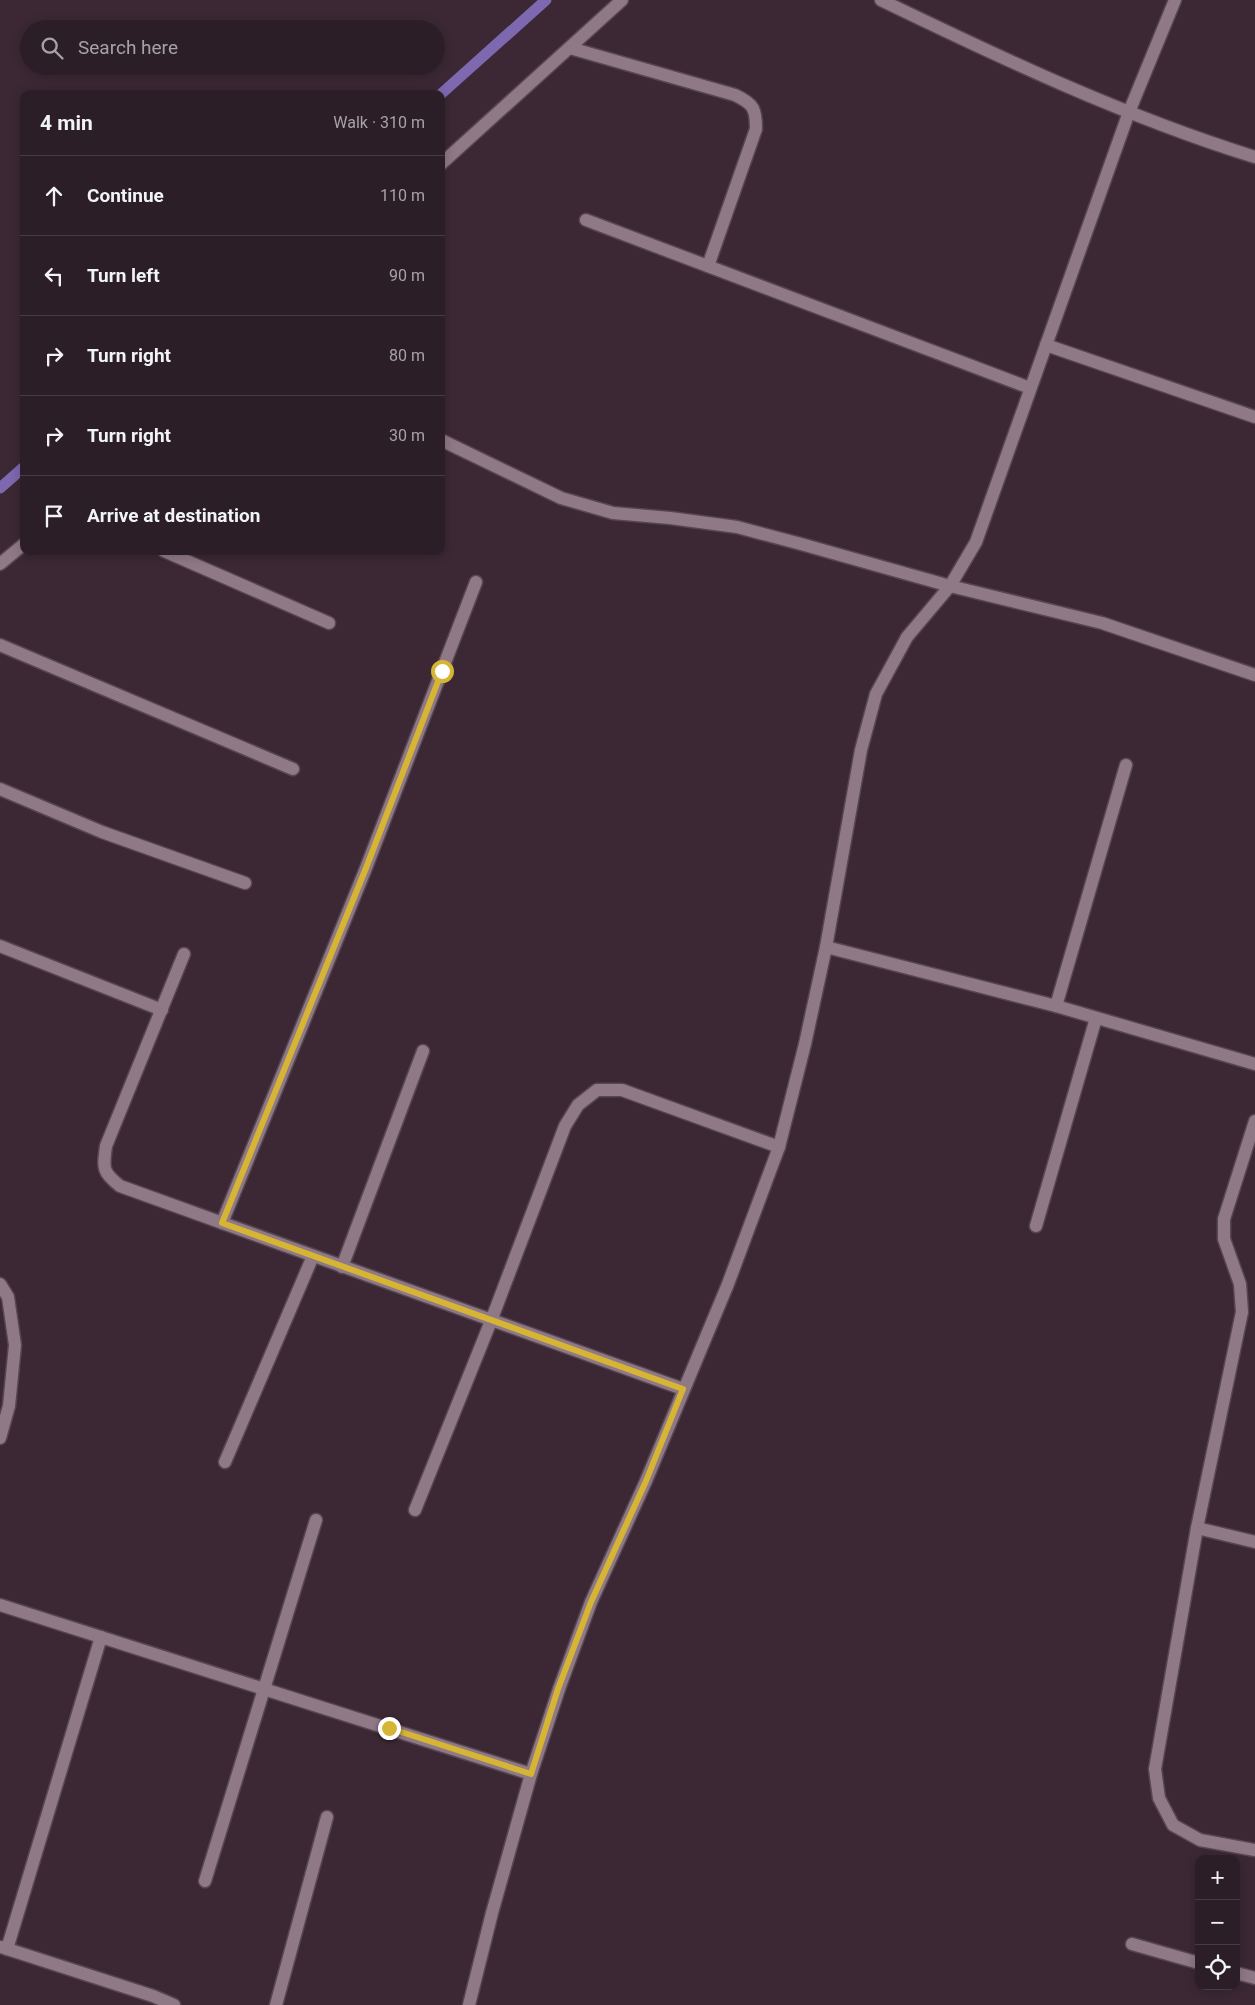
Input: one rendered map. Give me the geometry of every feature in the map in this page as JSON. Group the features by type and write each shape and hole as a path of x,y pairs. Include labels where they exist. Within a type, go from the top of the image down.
{"street":[{"path":"445,160 622,0"},
{"path":"881,0 1003,60 1198,140 1255,157"},
{"path":"468,2005 531,1774 558,1689 591,1602 646,1481 728,1284 779,1147 805,1044 826,947 861,750 876,694 907,637 950,586 976,542 1129,112 1175,0"},
{"path":"570,48 735,94 749,102 756,114 756,130 708,266"},
{"path":"586,220 1030,388"},
{"path":"1046,345 1255,417"},
{"path":"445,442 561,498 612,513 670,518 737,528 950,586 1102,623 1255,675"},
{"path":"0,564 20,547"},
{"path":"173,555 329,623"},
{"path":"222,1223 370,859 476,582"},
{"path":"0,645 293,769"},
{"path":"1056,1006 1126,765"},
{"path":"0,789 102,832 245,883"},
{"path":"0,946 162,1010"},
{"path":"826,947 1056,1006 1255,1064"},
{"path":"184,954 106,1146 104,1162 107,1176 120,1186 683,1389"},
{"path":"1036,1226 1096,1018"},
{"path":"342,1267 423,1051"},
{"path":"415,1510 491,1321 565,1126 578,1104 597,1090 622,1090 779,1147"},
{"path":"1255,1121 1224,1219 1224,1239 1240,1284 1242,1312 1197,1528 1154,1769 1159,1798 1173,1824 1200,1840 1255,1850"},
{"path":"225,1462 313,1256"},
{"path":"0,1284 8,1297 16,1344 9,1406 0,1438"},
{"path":"204,1881 316,1520"},
{"path":"1197,1528 1255,1542"},
{"path":"0,1605 531,1774"},
{"path":"101,1637 3,1948 153,1996 174,2005"},
{"path":"276,2005 327,1817"},
{"path":"1132,1944 1195,1962"},
{"path":"1240,1974 1255,1978"}],"waterway":[{"path":"445,90 546,0"},
{"path":"0,488 20,470"}],"route":[{"path":"389,1728 531,1774 558,1689 591,1602 646,1481 683,1389 222,1223 366,868 442,671"}]}
